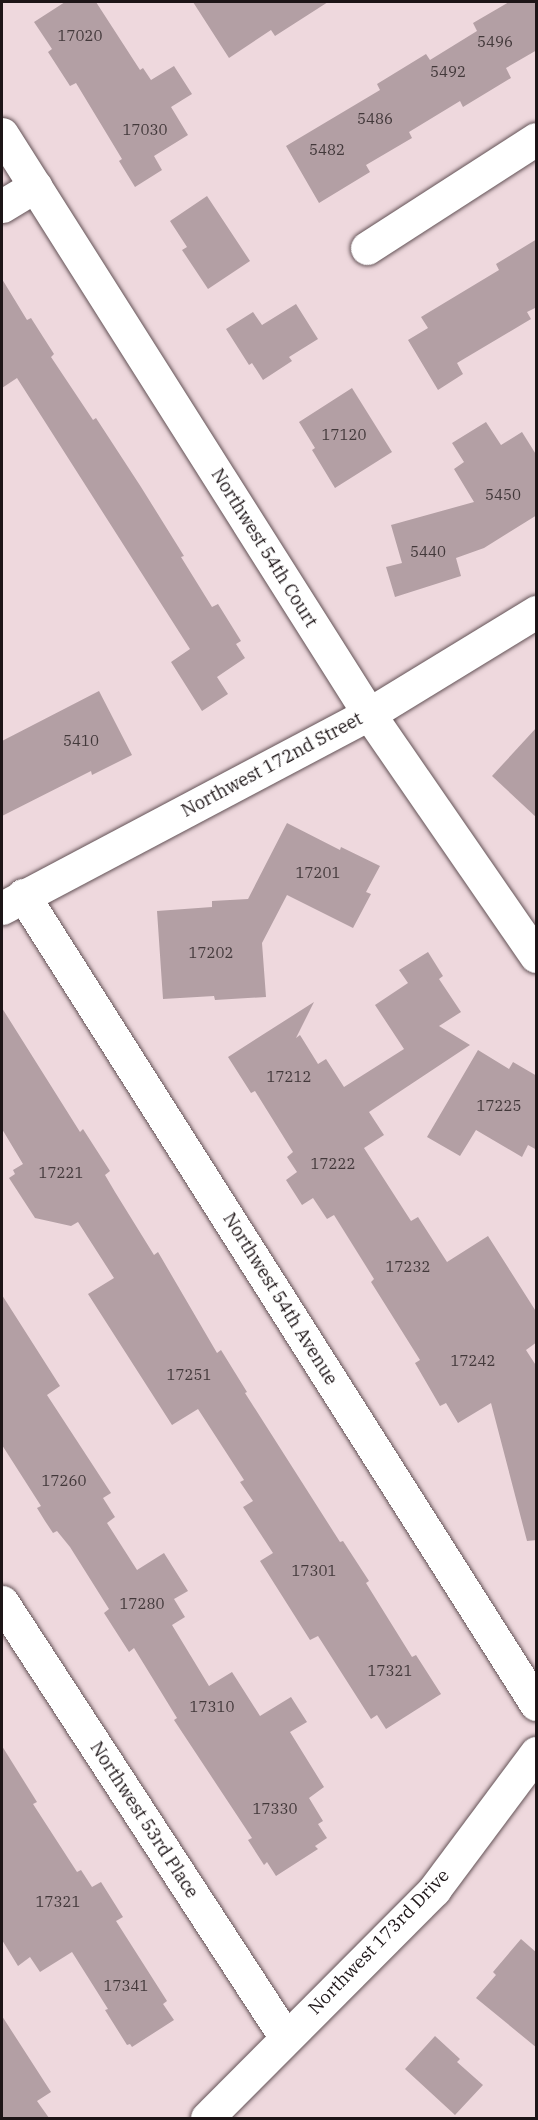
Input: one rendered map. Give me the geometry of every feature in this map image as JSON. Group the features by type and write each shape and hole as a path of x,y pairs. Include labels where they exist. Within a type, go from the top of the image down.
{"street":[{"name":"Northwest 54th Court","path":"2,134 369,714 537,957"},
{"path":"367,248 537,140"},
{"path":"2,206 35,186"},
{"name":"Northwest 172nd Street","path":"12,901 369,714 537,612"},
{"name":"Northwest 54th Avenue","path":"12,901 537,1704"},
{"name":"Northwest 53rd Place","path":"2,1602 286,2038"},
{"name":"Northwest 173rd Drive","path":"207,2118 434,1890 537,1753"}],"building":[{"path":"65,2 96,2 140,70 143,68 151,80 174,66 192,94 171,107 188,135 154,156 162,170 135,187 119,161 122,159 76,83 70,86 48,52 52,49 34,22"},
{"path":"193,2 328,2 275,36 271,30 229,58"},
{"path":"509,2 537,2 537,50 506,68 511,78 463,107 460,101 409,132 412,138 366,165 370,172 319,203 286,146 380,90 377,84 426,54 430,60 477,31 473,23"},
{"path":"207,196 250,261 208,289 182,250 187,247 170,221"},
{"path":"537,239 537,307 527,312 531,319 457,363 463,374 438,390 408,340 428,328 421,317 499,270 496,264"},
{"path":"2,279 27,320 31,318 54,354 51,357 93,420 96,418 141,487 184,556 181,557 212,607 218,604 241,641 236,644 245,658 217,677 228,694 202,711 171,662 190,649 17,378 2,388"},
{"path":"296,304 318,339 289,357 292,361 263,380 252,363 249,365 226,329 253,312 262,325"},
{"path":"352,388 392,452 335,488 312,450 315,448 299,422"},
{"path":"486,422 501,445 522,432 537,456 537,515 484,548 456,558 461,576 395,597 386,567 402,563 391,525 474,502 454,469 464,462 452,443"},
{"path":"99,691 132,755 92,775 91,771 2,816 2,741"},
{"path":"537,727 537,818 492,776"},
{"path":"287,823 340,850 341,847 380,866 366,892 371,894 353,928 287,895 262,943 266,997 215,1000 214,996 163,999 157,911 212,907 212,901 248,899"},
{"path":"428,952 443,976 439,979 461,1012 439,1026 470,1045 369,1112 384,1135 364,1148 411,1221 418,1217 447,1262 488,1236 537,1313 537,1342 526,1350 537,1367 537,1540 527,1541 491,1403 458,1423 446,1403 440,1406 415,1363 420,1360 371,1282 374,1279 334,1215 327,1219 313,1198 302,1205 286,1180 297,1172 287,1157 293,1152 255,1091 251,1093 228,1057 314,1002 296,1038 300,1035 318,1064 326,1059 344,1087 404,1049 375,1005 408,983 399,970"},
{"path":"2,1008 80,1132 83,1129 110,1171 105,1175 154,1255 158,1252 217,1353 221,1350 247,1392 245,1393 340,1542 343,1541 369,1581 366,1583 412,1657 416,1655 441,1694 386,1729 377,1715 371,1719 318,1636 310,1640 260,1561 273,1553 243,1507 253,1501 240,1482 244,1480 198,1409 172,1425 88,1294 114,1278 78,1222 71,1226 35,1218 9,1178 15,1174 13,1170 23,1164 2,1129"},
{"path":"478,1050 509,1069 513,1062 537,1076 537,1150 528,1145 522,1157 476,1130 460,1156 427,1137"},
{"path":"2,1295 60,1386 47,1395 111,1493 103,1498 115,1517 107,1523 137,1570 164,1553 188,1591 174,1599 185,1617 172,1625 209,1686 232,1672 260,1716 291,1697 307,1722 290,1732 324,1787 309,1798 323,1821 318,1824 327,1838 315,1846 318,1849 276,1876 267,1862 264,1865 248,1840 252,1838 174,1720 177,1718 134,1648 129,1652 104,1613 109,1609 70,1547 57,1531 53,1533 45,1521 37,1508 41,1506 2,1445"},
{"path":"2,1746 37,1802 33,1804 77,1872 81,1870 92,1887 101,1882 123,1917 116,1921 167,2001 163,2004 174,2020 132,2047 130,2044 127,2045 105,2010 108,2009 72,1952 40,1972 30,1957 18,1966 2,1940"},
{"path":"521,1939 537,1953 537,2048 476,1998 496,1975 493,1972"},
{"path":"2,2016 51,2092 37,2101 49,2118 2,2118"},
{"path":"435,2036 460,2059 457,2062 483,2085 455,2115 405,2069"}]}
